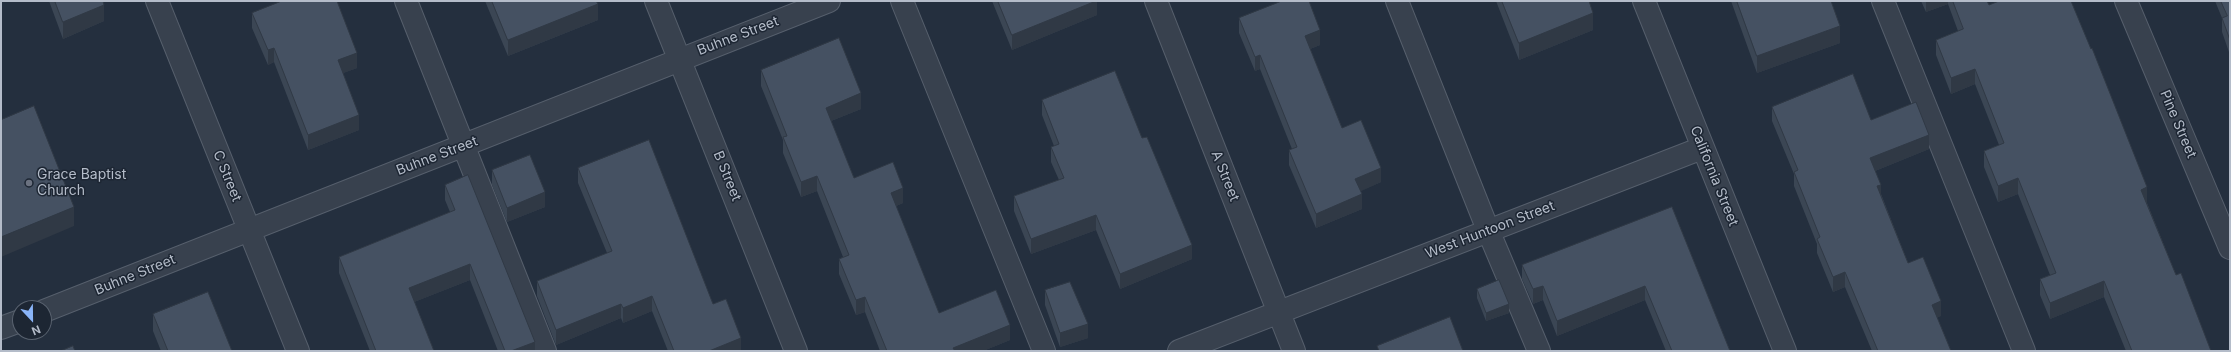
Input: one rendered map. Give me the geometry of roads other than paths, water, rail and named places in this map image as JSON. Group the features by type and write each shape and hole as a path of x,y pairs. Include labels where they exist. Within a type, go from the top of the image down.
{"street":[{"name":"C Street","path":"157,1 298,351"},
{"path":"406,1 545,351"},
{"name":"B Street","path":"656,1 796,351"},
{"name":"Buhne Street","path":"52,308 679,59 830,1"},
{"path":"902,1 1044,351"},
{"name":"A Street","path":"1156,1 1294,351"},
{"path":"1397,1 1488,230 1539,351"},
{"name":"California Street","path":"1644,1 1785,351"},
{"path":"1883,1 2024,351"},
{"name":"Pine Street","path":"2126,1 2230,248"},
{"name":"West Huntoon Street","path":"1179,351 1702,148"},
{"path":"1,328 12,324"}],"place":[{"name":"Grace Baptist Church","path":"29,183"}]}
